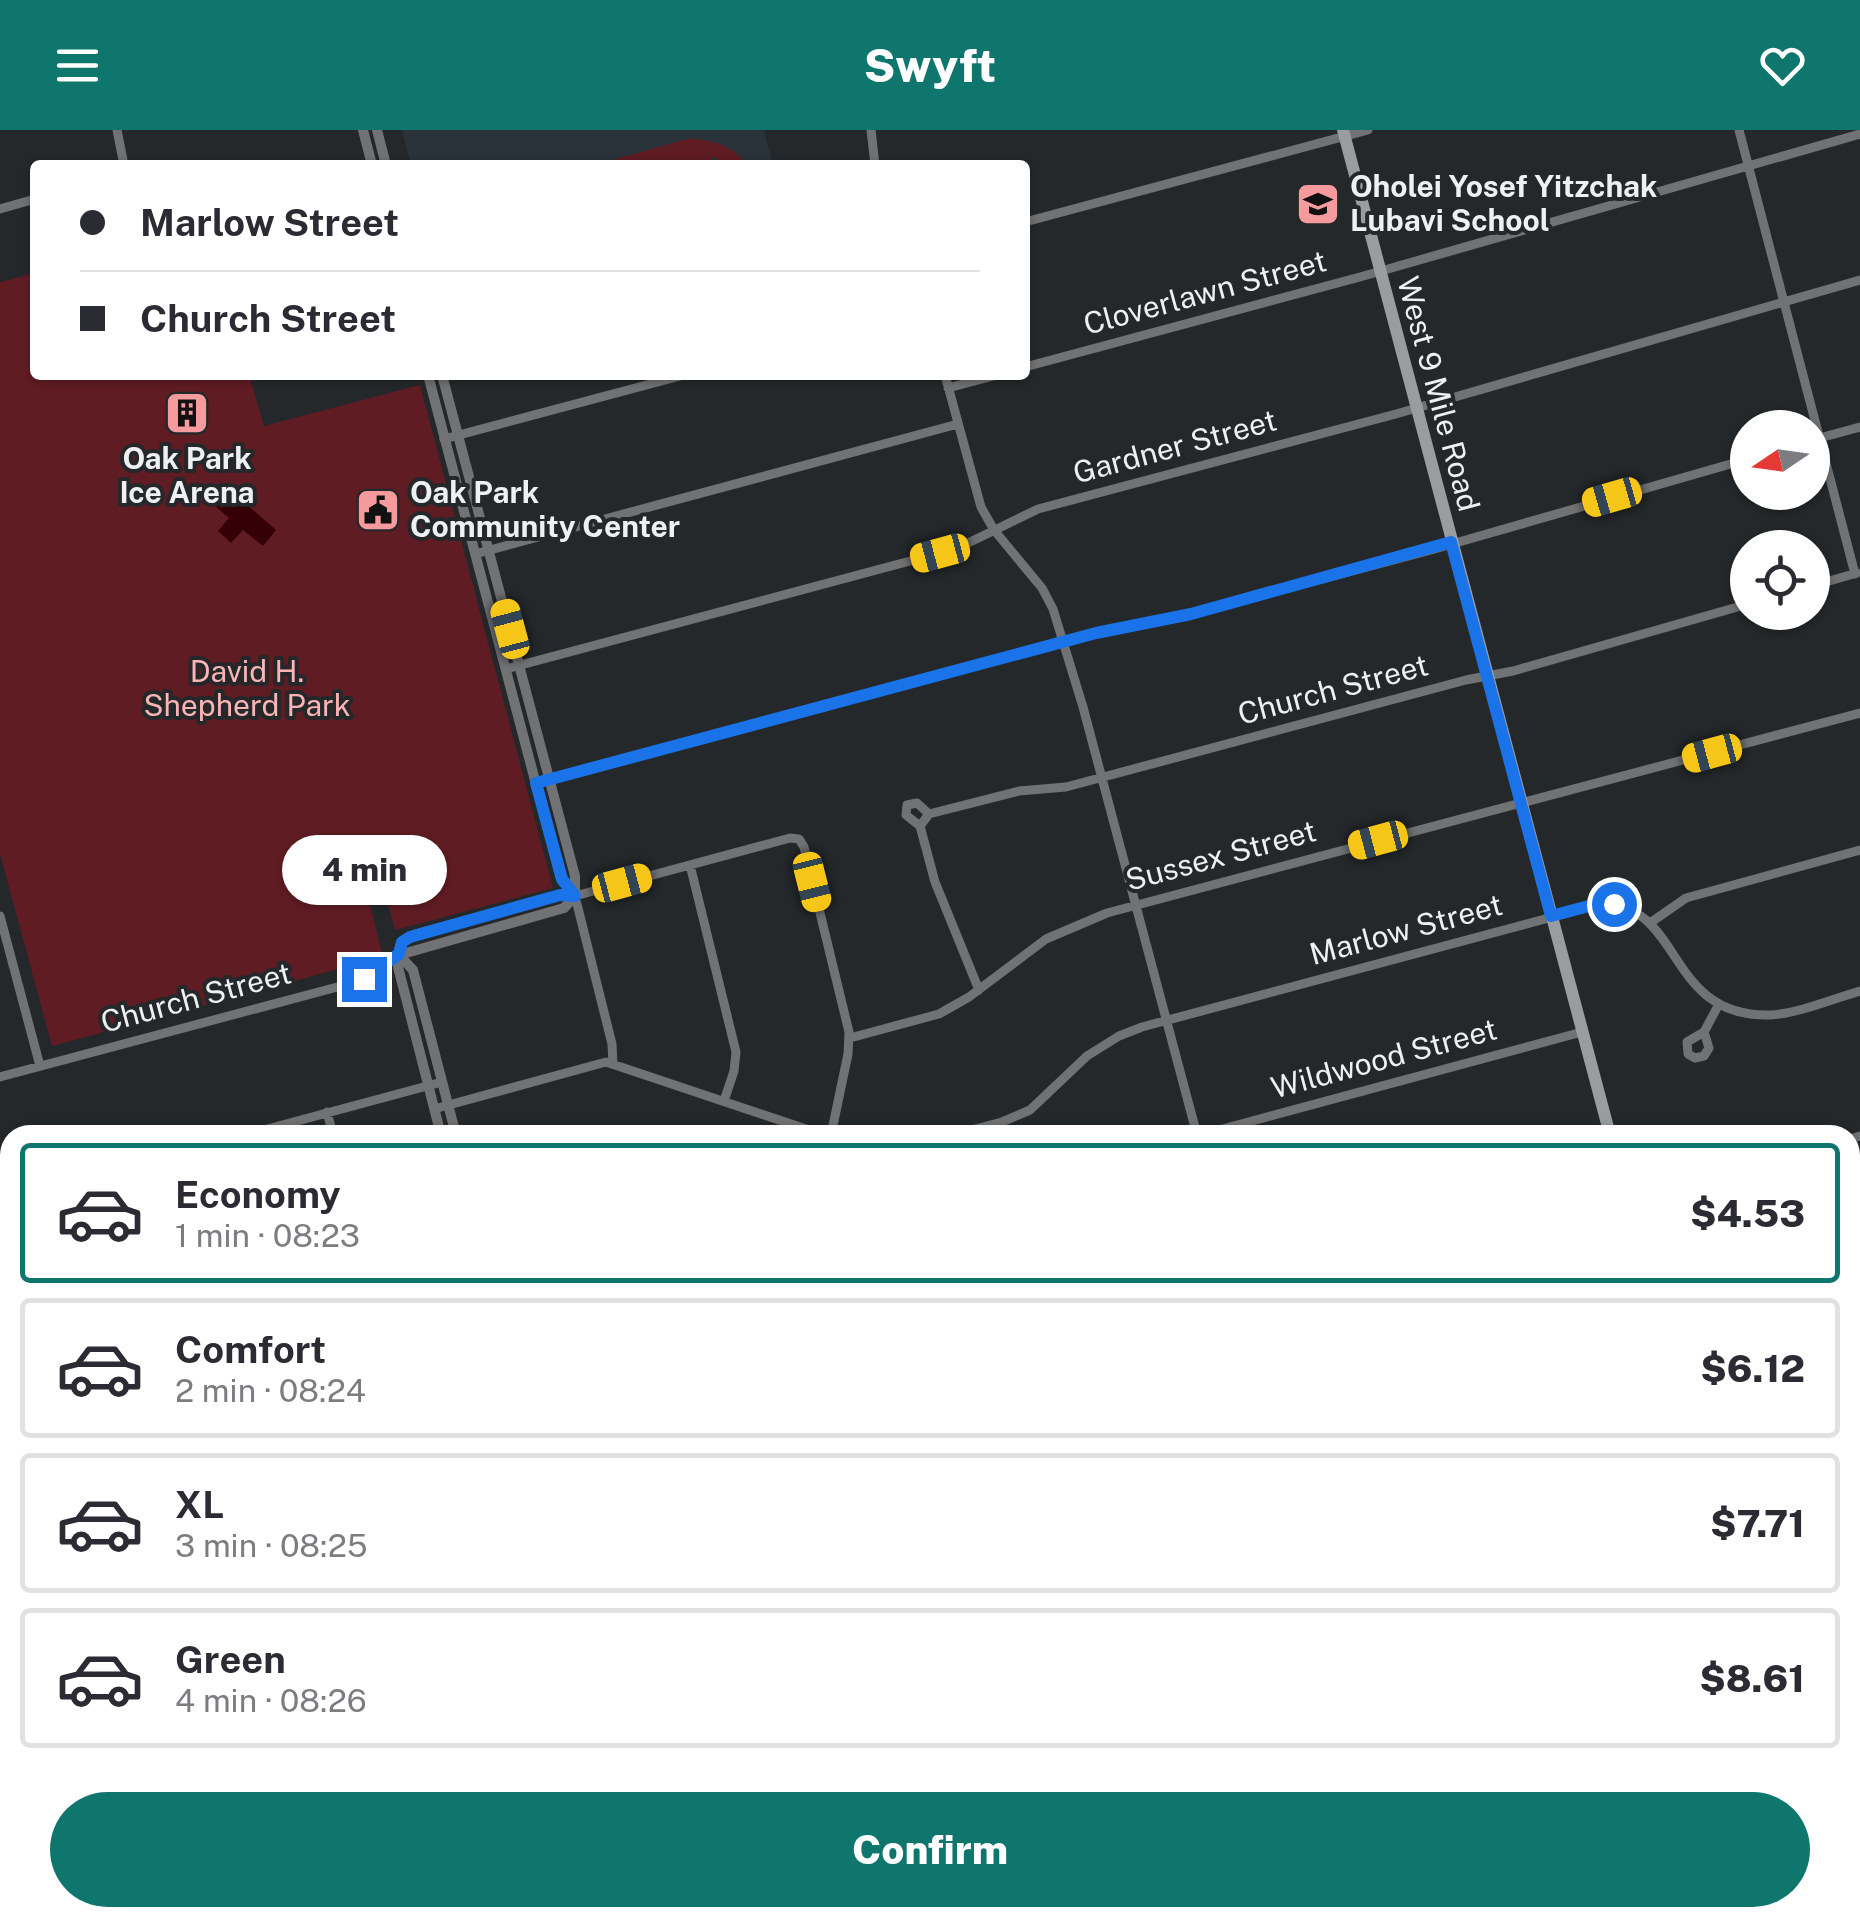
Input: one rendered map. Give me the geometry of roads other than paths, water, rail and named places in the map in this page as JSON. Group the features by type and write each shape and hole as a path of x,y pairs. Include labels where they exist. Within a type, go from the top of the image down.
{"main road":[{"name":"West 9 Mile Road","path":"1344,133 1607,1125"}],"street":[{"path":"117,130 123,160"},
{"path":"363,130 371,160"},
{"path":"377,130 385,160"},
{"path":"870,130 874,160"},
{"path":"1030,221 1344,133 1368,130"},
{"path":"1739,130 1809,410"},
{"name":"Cloverlawn Street","path":"1030,366 1860,134"},
{"path":"0,209 30,201"},
{"name":"Gardner Street","path":"506,668 940,553 1038,509 1860,280"},
{"path":"429,380 562,879 575,896"},
{"path":"443,380 575,876 575,896 612,1044 613,1064"},
{"path":"444,439 665,380"},
{"path":"946,380 978,499 994,530 1042,588 1063,642 1195,1125"},
{"path":"948,388 978,380"},
{"path":"475,554 958,424"},
{"path":"1830,435 1860,427"},
{"path":"536,783 1063,642 1191,614 1730,464"},
{"path":"456,486 470,482"},
{"path":"1830,484 1858,573 1830,581"},
{"name":"Church Street","path":"920,826 906,816 907,804 917,803 929,814 1019,791 1061,788 1730,609"},
{"name":"Sussex Street","path":"850,1038 939,1014 979,990 1046,940 1095,917 1860,713"},
{"path":"929,814 920,826 935,882 979,990"},
{"name":"Church Street","path":"399,954 402,942 410,937 560,895 575,896 790,838 799,839 850,1038"},
{"path":"1860,850 1686,898 1650,923 1686,976 1719,1004 1744,1013 1776,1014 1860,991"},
{"path":"690,865 736,1052 724,1101"},
{"name":"Church Street","path":"0,1077 356,982 399,954 564,908 575,896"},
{"name":"Marlow Street","path":"988,1125 1020,1116 1038,1104 1069,1071 1104,1044 1166,1020 1589,906 1614,904 1632,910 1650,923"},
{"path":"511,908 515,921"},
{"path":"0,916 40,1066"},
{"path":"460,923 463,936"},
{"path":"399,954 413,970 453,1125"},
{"path":"399,954 398,967 439,1125"},
{"path":"1704,1032 1719,1004"},
{"name":"Wildwood Street","path":"1235,1125 1582,1032"},
{"path":"830,1125 850,1038"},
{"path":"434,1108 598,1063 613,1064 797,1125"},
{"path":"281,1125 442,1082"},
{"path":"327,1112 330,1125"}],"place":[{"name":"Oholei Yosef Yitzchak Lubavi School","path":"1318,204"},
{"name":"Oak Park Ice Arena","path":"187,413"},
{"name":"Oak Park Community Center","path":"378,510"}],"park label":[{"name":"David H. Shepherd Park","path":"247,689"}]}
